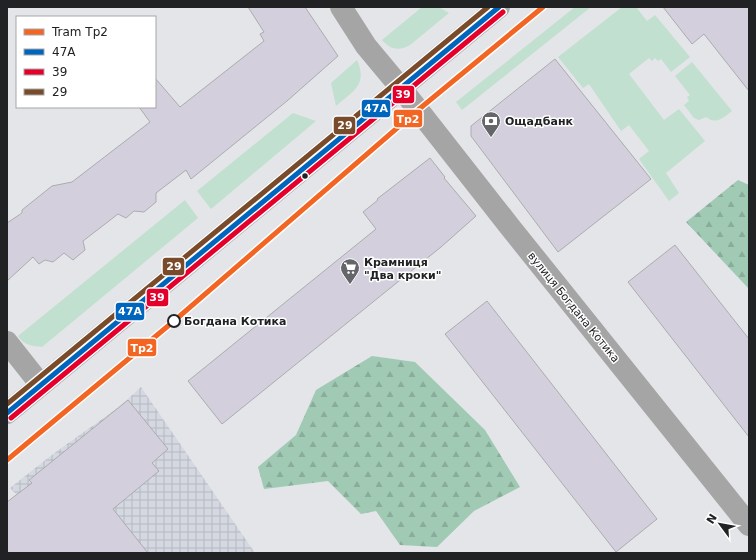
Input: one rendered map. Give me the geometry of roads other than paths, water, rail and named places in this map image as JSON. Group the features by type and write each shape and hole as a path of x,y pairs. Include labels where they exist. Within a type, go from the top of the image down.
{"main road":[{"path":"7,413 499,7"}],"street":[{"name":"вулиця Богдана Котика","path":"341,7 366,46 749,525"},
{"path":"7,342 41,385"}],"tram line":[{"name":"Тр2","path":"7,460 174,321 418,110 543,7"}],"place":[{"name":"Ощадбанк","path":"491,138"},
{"name":"Крамниця \"Два кроки\"","path":"350,285"},
{"name":"Богдана Котика","path":"174,321"}]}
